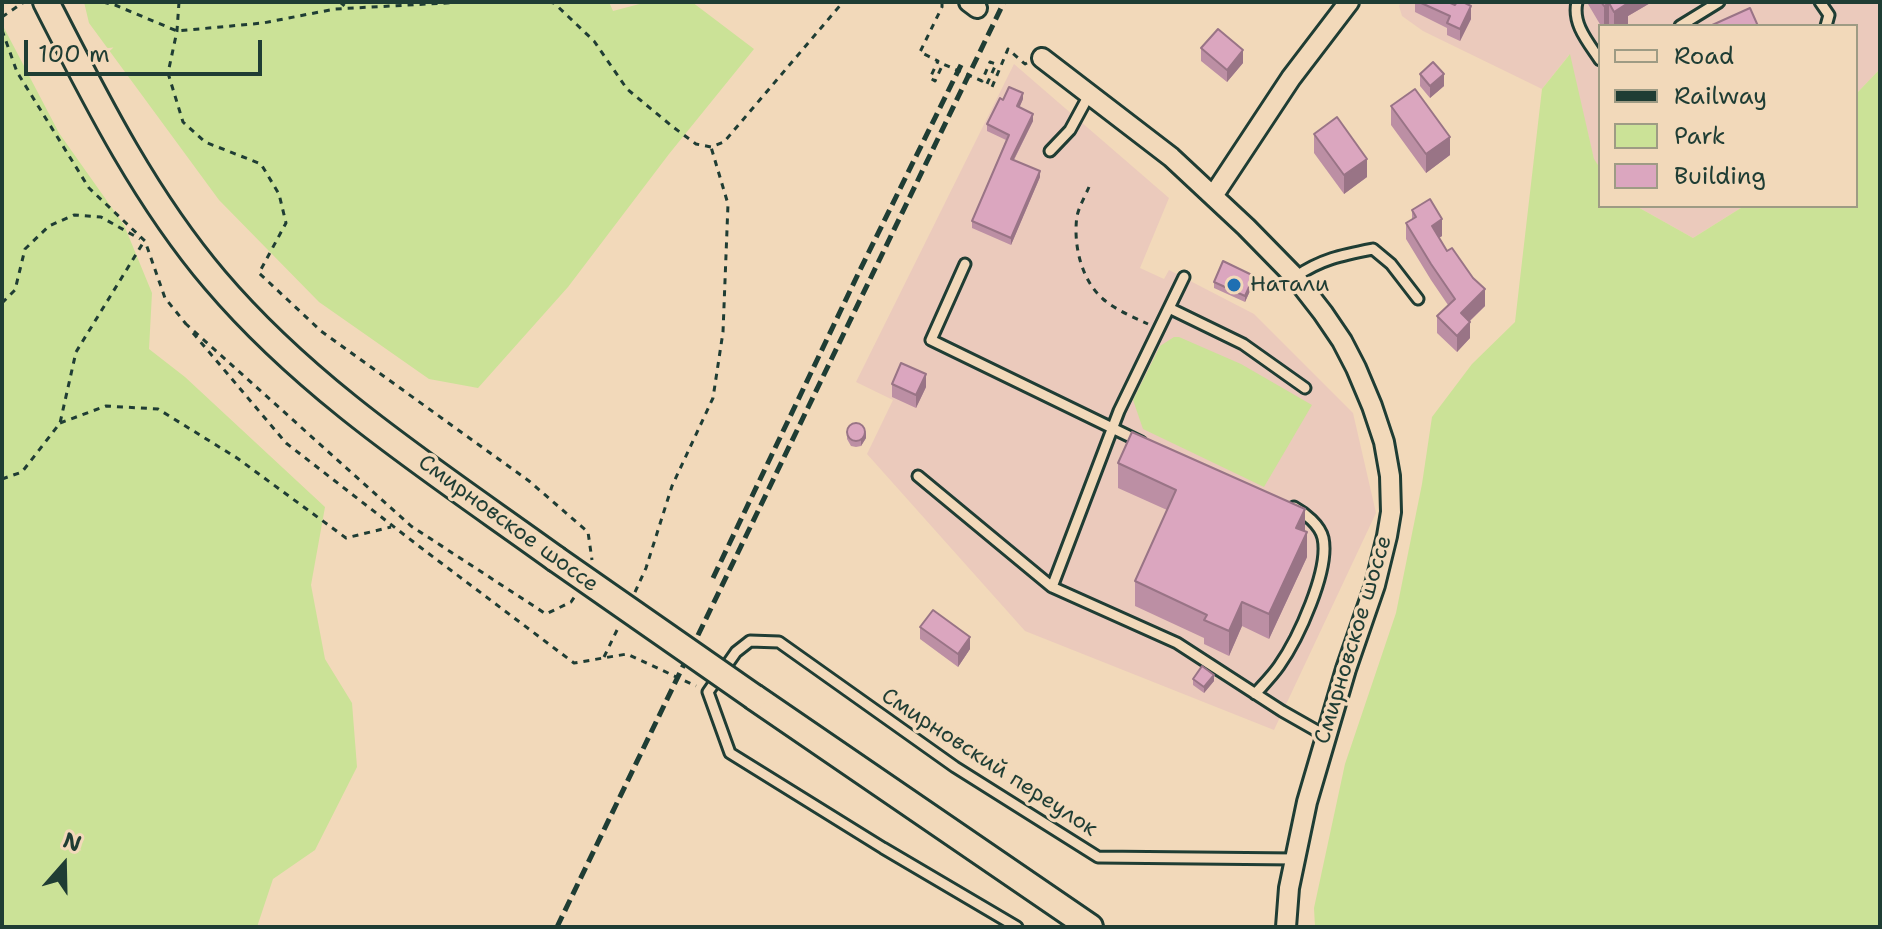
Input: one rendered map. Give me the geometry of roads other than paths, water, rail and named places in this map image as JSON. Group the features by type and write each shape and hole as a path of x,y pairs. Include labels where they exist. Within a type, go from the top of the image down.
{"main road":[{"name":"Смирновское шоссе","path":"46,2 138,171 178,232 215,280 261,330 316,382 556,559 1090,927"}],"street":[{"path":"1213,196 1291,78 1349,2"},
{"name":"Смирновское шоссе","path":"1034,61 1089,95 1171,157 1295,277 1342,341 1372,406 1384,442 1390,476 1391,512 1387,536 1375,585 1307,802 1289,888 1286,927"}],"lane":[{"path":"1577,2 1575,10 1580,29 1598,57"},
{"path":"1683,24 1719,2"},
{"path":"1820,2 1829,15 1827,24"},
{"path":"1050,151 1070,130 1089,95"},
{"path":"1295,277 1312,265 1337,255 1373,249 1391,264 1418,299"},
{"path":"965,264 931,340 1152,447"},
{"path":"1052,587 1112,428 1184,277"},
{"path":"1169,308 1243,344 1305,388"},
{"path":"918,476 1052,587 1177,643 1326,736"},
{"path":"1255,694 1293,643 1313,597 1325,558 1323,535 1305,513 1278,499"},
{"name":"Смирновский переулок","path":"1017,927 730,753 708,692 736,652 750,641 779,642 955,767 1098,857 1295,859"}],"railway":[{"path":"557,927 1004,2"},
{"path":"713,578 962,63"}],"place":[{"name":"Натали","path":"1234,285"}]}
